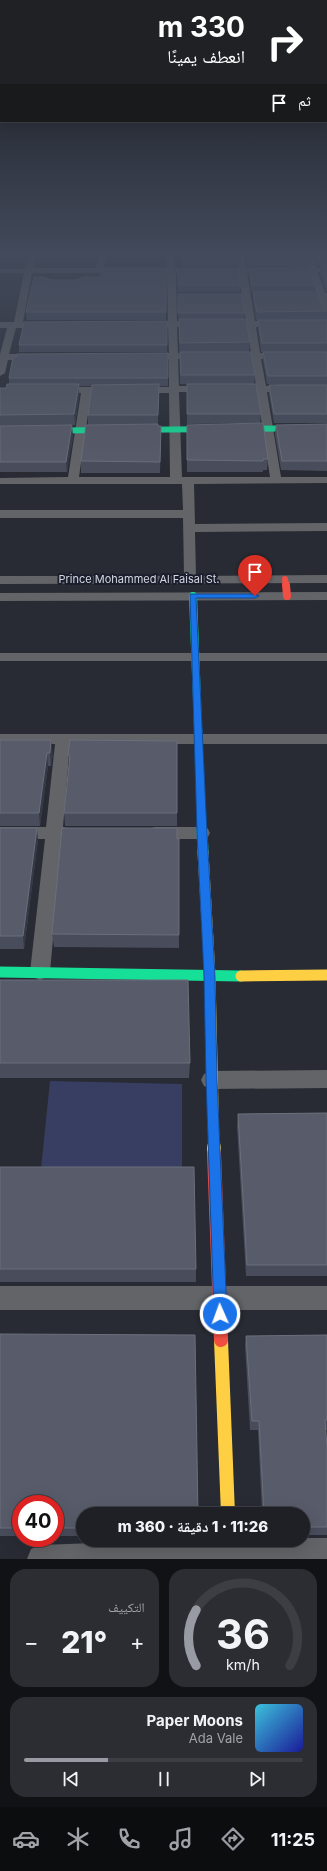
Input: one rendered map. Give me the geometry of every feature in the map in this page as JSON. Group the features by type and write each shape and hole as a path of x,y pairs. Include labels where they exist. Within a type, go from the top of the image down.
{"street":[{"path":"134,324 289,324"},
{"path":"172,324 175,429 188,514 190,579"},
{"path":"251,324 276,480"},
{"path":"0,325 56,325"},
{"path":"0,373 15,325"},
{"path":"4,357 50,356"},
{"path":"135,356 327,356"},
{"path":"47,390 327,389"},
{"path":"73,480 86,390"},
{"path":"0,431 327,428"},
{"path":"0,480 327,480"},
{"path":"0,514 188,514"},
{"path":"189,528 327,527"},
{"path":"285,579 287,596"},
{"name":"Prince Mohammed Al Faisal St.","path":"0,580 327,579"},
{"path":"192,596 202,833 210,976 211,1080 228,1507"},
{"name":"Prince Mohammed Al Faisal St.","path":"0,597 327,596"},
{"path":"0,657 327,657"},
{"path":"0,739 327,739"},
{"path":"40,972 63,739"},
{"path":"0,834 77,833"},
{"path":"139,833 202,833"},
{"path":"0,972 210,976 327,975"},
{"path":"211,1080 327,1079"},
{"path":"0,1298 327,1298"},
{"path":"41,1559 230,1550 327,1552"}],"shaded area":[{"path":"50,1081 182,1084 182,1173 41,1169"}],"building":[{"path":"24,324 167,324 167,345 19,345"},
{"path":"179,324 247,324 250,342 180,343"},
{"path":"259,324 327,324 327,343 262,343"},
{"path":"180,352 251,352 255,375 181,375"},
{"path":"263,352 327,352 327,376 268,376"},
{"path":"168,353 168,378 9,378 13,357 16,357 17,354"},
{"path":"7,384 79,384 74,414 0,415 0,388 6,388"},
{"path":"159,384 158,415 88,415 92,385"},
{"path":"187,384 256,384 261,414 187,414"},
{"path":"269,385 327,385 327,414 274,414"},
{"path":"263,423 268,459 263,459 263,461 187,460 187,425"},
{"path":"158,424 158,426 161,426 160,462 81,461 86,425"},
{"path":"327,424 327,461 282,461 276,425"},
{"path":"72,425 66,462 0,462 0,426"},
{"path":"0,740 51,740 50,753 47,753 39,813 0,813"},
{"path":"70,740 177,741 177,813 64,813 70,756 68,755"},
{"path":"0,828 37,828 23,936 0,936"},
{"path":"62,828 177,828 177,839 179,839 179,935 52,934"},
{"path":"0,980 188,980 190,1063 0,1063"},
{"path":"327,1113 327,1265 247,1265 238,1114"},
{"path":"0,1167 194,1167 196,1269 0,1269"},
{"path":"0,1334 195,1335 198,1507 76,1507 76,1528 64,1528 64,1495 12,1495 12,1528 0,1528"},
{"path":"327,1335 327,1420 325,1420 327,1447 327,1527 310,1527 310,1507 264,1507 259,1421 252,1421 246,1336"}],"traffic: fast":[{"path":"0,431 327,428"},
{"path":"193,596 203,852"},
{"path":"0,972 241,976"}],"traffic: slow":[{"path":"203,852 210,976 214,1153"},
{"path":"241,976 327,975"},
{"path":"221,1340 228,1507"}],"traffic: jam":[{"path":"285,579 287,596"},
{"path":"214,1153 221,1340"}],"route":[{"path":"220,1314 211,1080 210,976 202,833 192,596 255,596"}]}
